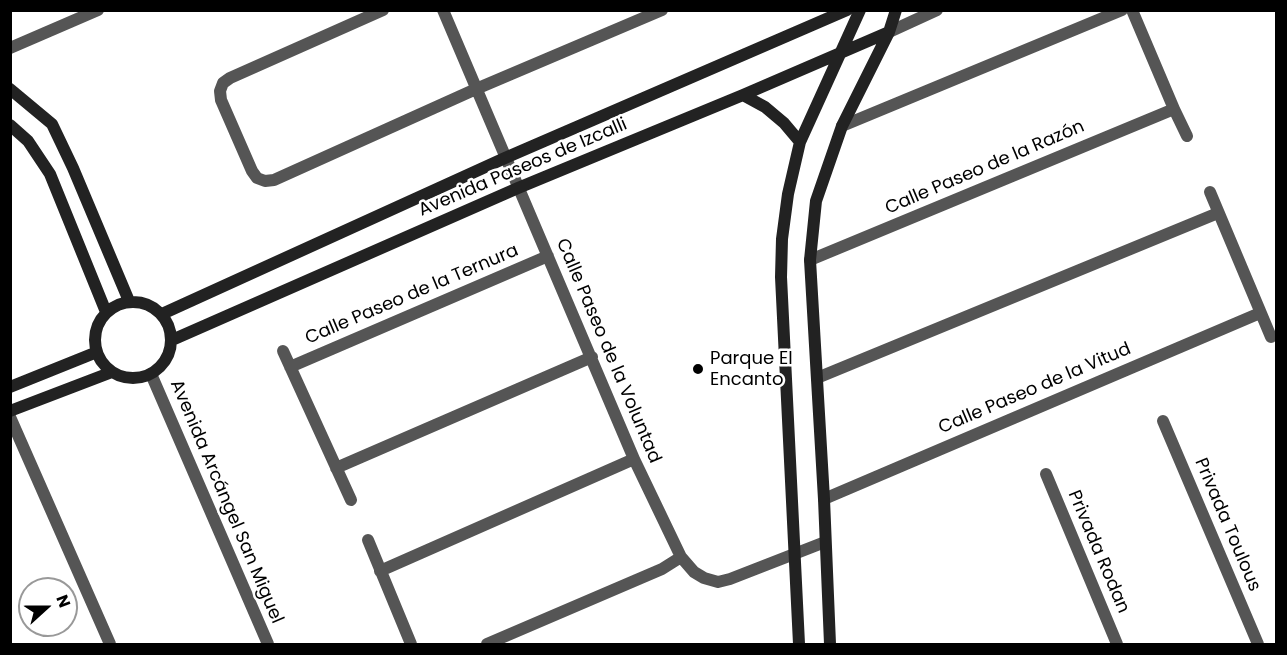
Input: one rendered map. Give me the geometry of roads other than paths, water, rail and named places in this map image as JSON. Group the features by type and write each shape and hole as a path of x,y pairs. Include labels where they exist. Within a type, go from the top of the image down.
{"street":[{"path":"10,48 98,10"},
{"path":"382,10 223,83 220,91 221,100 257,178 265,181 274,180 476,89 662,10"},
{"name":"Calle Paseo de la Voluntad","path":"443,10 634,459 681,558 704,579 718,582 825,542"},
{"name":"Avenida Paseos de Izcalli","path":"162,314 505,158 847,10"},
{"path":"799,645 781,277 782,239 788,194 800,142 860,10"},
{"path":"830,645 810,260 816,201 842,126 889,32 896,10"},
{"path":"889,32 938,10"},
{"path":"842,126 1122,10"},
{"path":"1132,10 1187,136"},
{"name":"Avenida Paseos de Izcalli","path":"172,340 518,188 889,32"},
{"path":"10,89 51,124 73,168 129,301"},
{"path":"743,95 765,107 784,123 800,142"},
{"name":"Calle Paseo de la Razón","path":"810,260 1174,109"},
{"path":"10,125 28,141 50,174 106,312"},
{"path":"1210,192 1271,338"},
{"path":"817,378 1218,213"},
{"name":"Calle Paseo de la Ternura","path":"290,367 548,256"},
{"path":"129,301 147,303 162,314 169,326 172,340 169,354 162,366 151,374 134,378 112,372 103,363 97,352 95,331 106,312 129,301"},
{"name":"Calle Paseo de la Vitud","path":"824,500 1260,313"},
{"name":"Calle Paseo de la Ternura","path":"283,351 351,500"},
{"path":"10,387 97,352"},
{"path":"336,468 592,357"},
{"path":"10,411 112,372"},
{"name":"Avenida Arcángel San Miguel","path":"151,374 268,645"},
{"path":"10,417 110,645"},
{"name":"Privada Toulous","path":"1163,420 1258,645"},
{"path":"380,571 634,459"},
{"name":"Privada Rodan","path":"1046,474 1117,645"},
{"path":"368,540 411,645"},
{"path":"487,645 662,569 681,558"}],"place":[{"name":"Parque El Encanto","path":"698,369"}]}
